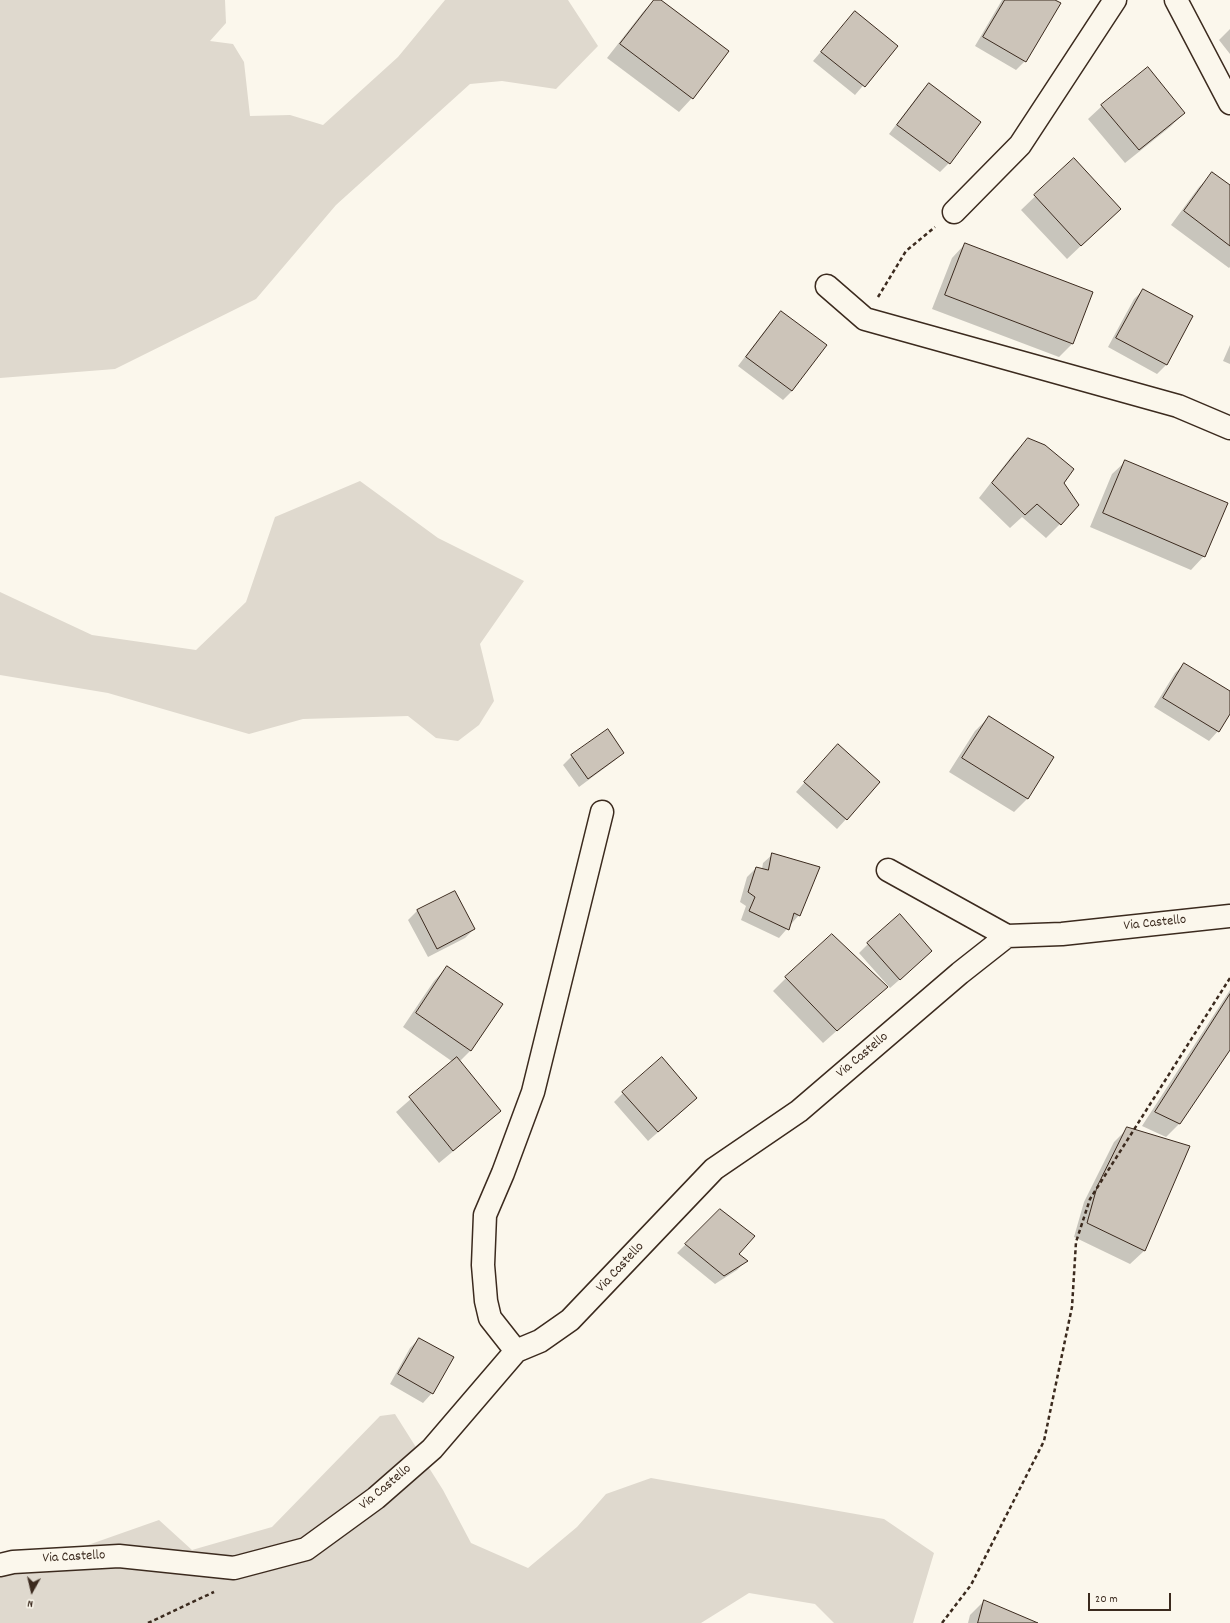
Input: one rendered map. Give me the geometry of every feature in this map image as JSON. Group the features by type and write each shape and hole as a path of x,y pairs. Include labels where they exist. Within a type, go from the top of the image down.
{"street":[{"path":"954,212 1020,145 1115,0"},
{"path":"1176,0 1230,103"},
{"path":"827,286 864,319 1178,406 1230,428"},
{"path":"516,1351 490,1318 486,1301 483,1265 485,1215 503,1173 533,1092 602,812"},
{"path":"888,870 1007,936"},
{"name":"Via Castello","path":"0,1565 12,1562 119,1556 234,1568 306,1549 376,1498 432,1449 516,1351 540,1340 570,1320 714,1169 799,1111 960,973 1007,936 1062,934 1230,916"}],"path":[{"path":"864,319 906,251 954,212"},
{"path":"942,1623 971,1585 1044,1441 1072,1307 1076,1242 1090,1199 1230,978"},
{"path":"148,1623 222,1588 234,1568"}],"shaded area":[{"path":"0,0 225,0 226,23 210,41 233,44 244,62 250,116 290,115 323,125 398,57 445,0 568,0 598,46 556,89 502,81 470,84 336,205 256,299 115,369 0,378"},
{"path":"360,481 438,538 524,581 480,644 494,701 479,725 458,741 436,738 408,716 303,719 249,734 108,693 0,675 0,592 92,635 196,650 246,602 275,517"},
{"path":"395,1414 443,1490 471,1543 528,1568 577,1527 606,1494 651,1478 884,1519 934,1553 913,1623 834,1623 815,1604 749,1593 701,1623 0,1623 0,1576 159,1520 192,1550 272,1527 380,1416"}],"building":[{"path":"654,0 661,0 729,51 693,99 620,44"},
{"path":"1005,0 1055,0 1061,3 1026,62 983,37"},
{"path":"855,11 898,46 865,87 821,52"},
{"path":"1148,67 1185,113 1139,150 1101,105"},
{"path":"929,83 981,122 950,164 897,125"},
{"path":"1074,158 1121,209 1081,246 1034,195"},
{"path":"1212,172 1230,185 1230,246 1184,211"},
{"path":"965,243 1093,292 1073,344 945,295"},
{"path":"1143,289 1193,316 1167,365 1116,338"},
{"path":"781,311 827,345 792,391 746,357"},
{"path":"1028,438 1045,445 1074,469 1064,483 1079,505 1061,525 1037,504 1025,515 992,483"},
{"path":"1125,460 1228,503 1205,557 1103,513"},
{"path":"1184,663 1230,691 1230,714 1219,732 1163,698"},
{"path":"989,716 1054,757 1028,799 962,758"},
{"path":"608,729 624,753 588,779 571,755"},
{"path":"838,744 880,782 847,820 804,782"},
{"path":"772,853 820,867 800,916 794,913 789,930 749,911 755,897 748,892 756,867 768,870"},
{"path":"455,891 475,929 437,949 417,910"},
{"path":"900,914 932,951 900,980 867,943"},
{"path":"832,934 888,987 837,1031 785,977"},
{"path":"447,966 503,1004 471,1051 416,1013"},
{"path":"1230,994 1230,1050 1180,1124 1155,1112"},
{"path":"457,1057 501,1111 453,1151 409,1097"},
{"path":"662,1057 697,1098 658,1132 622,1092"},
{"path":"1127,1127 1190,1146 1145,1251 1087,1223 1097,1187"},
{"path":"720,1209 755,1236 739,1254 748,1261 724,1276 685,1244"},
{"path":"419,1338 454,1357 433,1394 398,1374"},
{"path":"984,1600 1038,1623 978,1623"}]}
